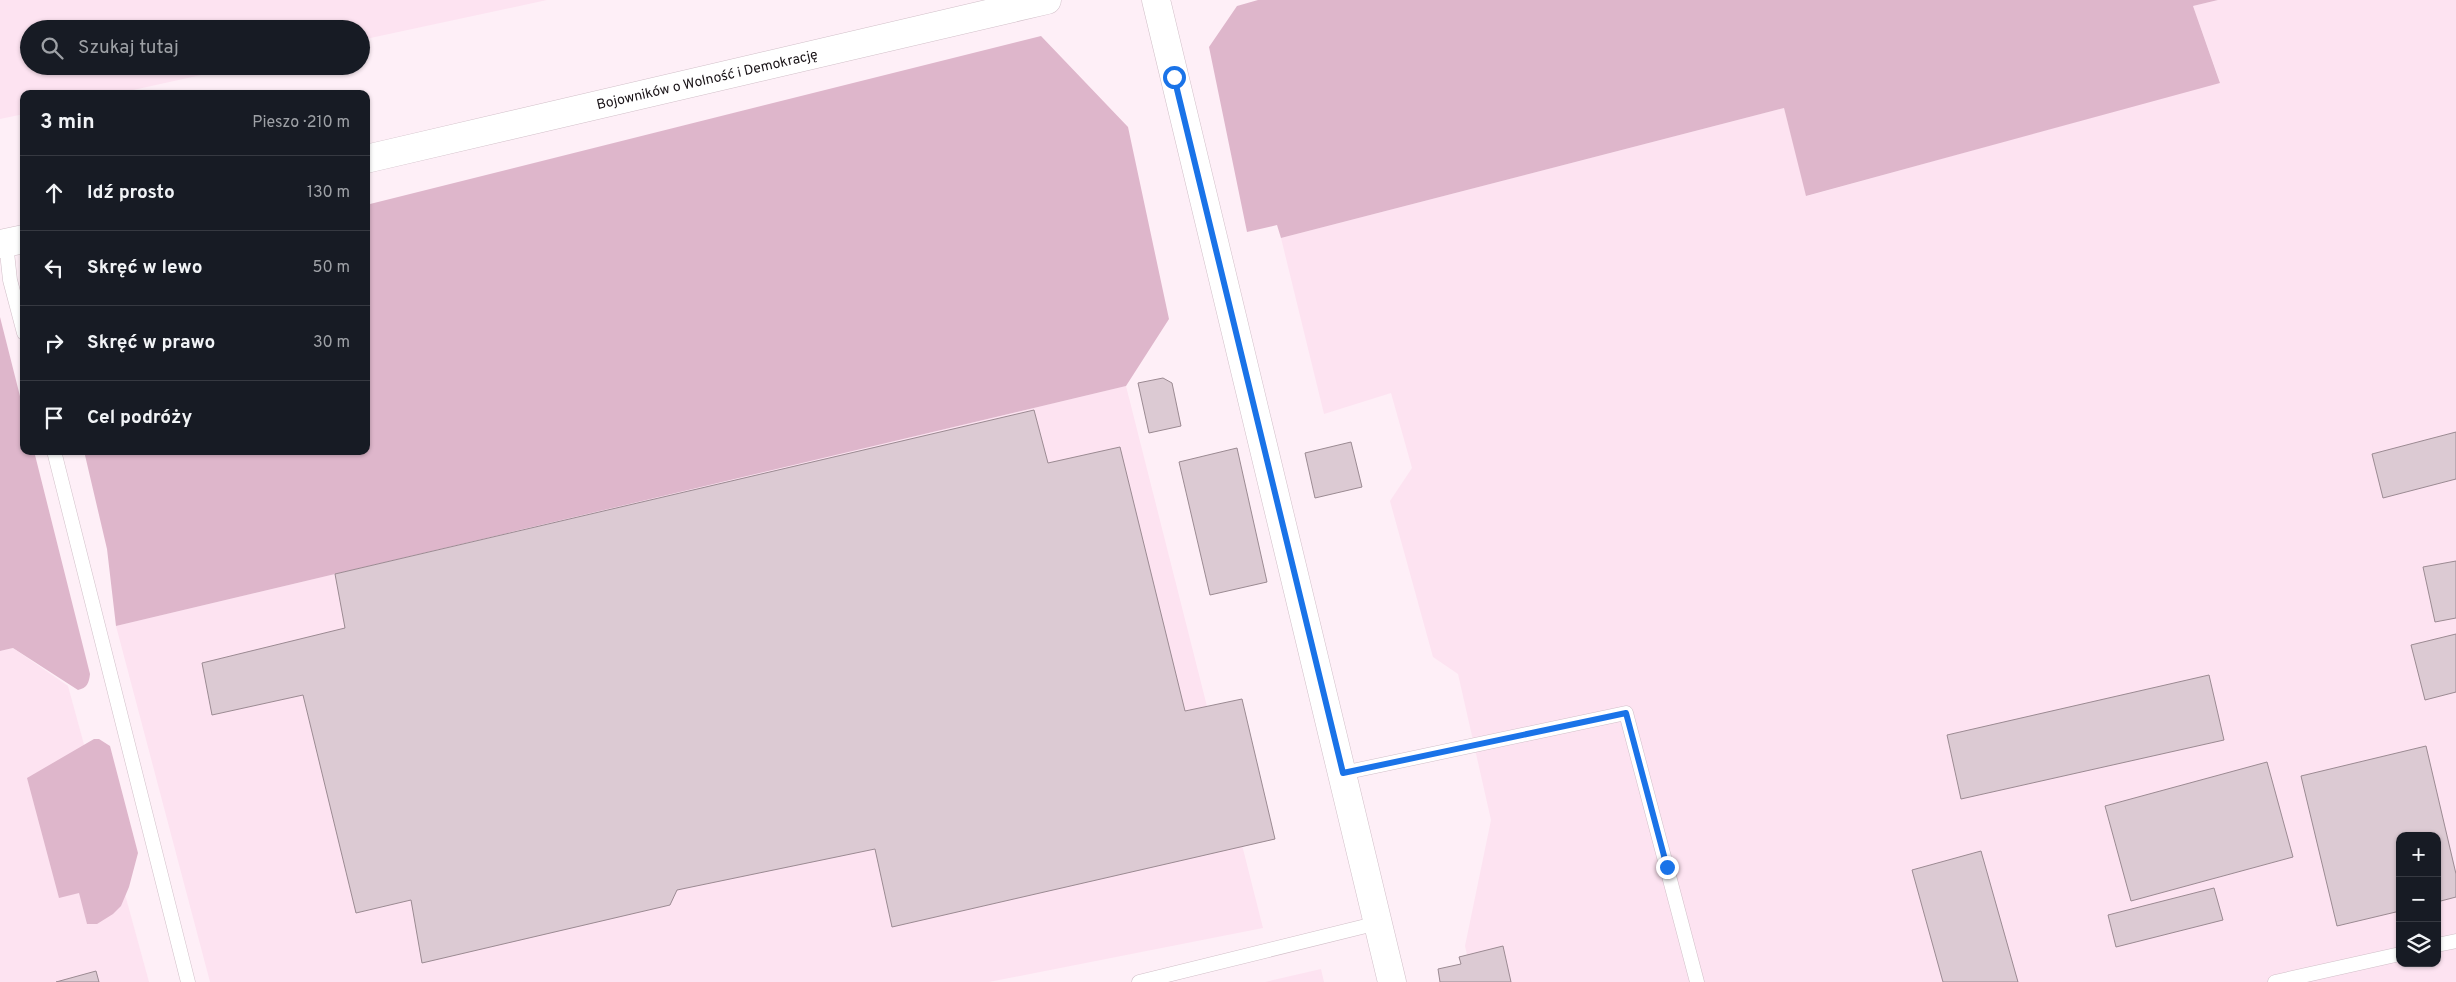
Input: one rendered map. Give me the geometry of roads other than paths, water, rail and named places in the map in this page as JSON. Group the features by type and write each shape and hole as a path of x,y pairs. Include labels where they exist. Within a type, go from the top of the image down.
{"street":[{"name":"Bojowników o Wolność i Demokrację","path":"370,158 1047,0"},
{"path":"1156,0 1392,982"}],"lane":[{"path":"10,242 10,280 20,319"},
{"path":"55,455 188,982"},
{"path":"1343,773 1626,713 1697,982"},
{"path":"1139,982 1378,923"},
{"path":"2441,944 2456,941"},
{"path":"2275,982 2396,955"}]}
